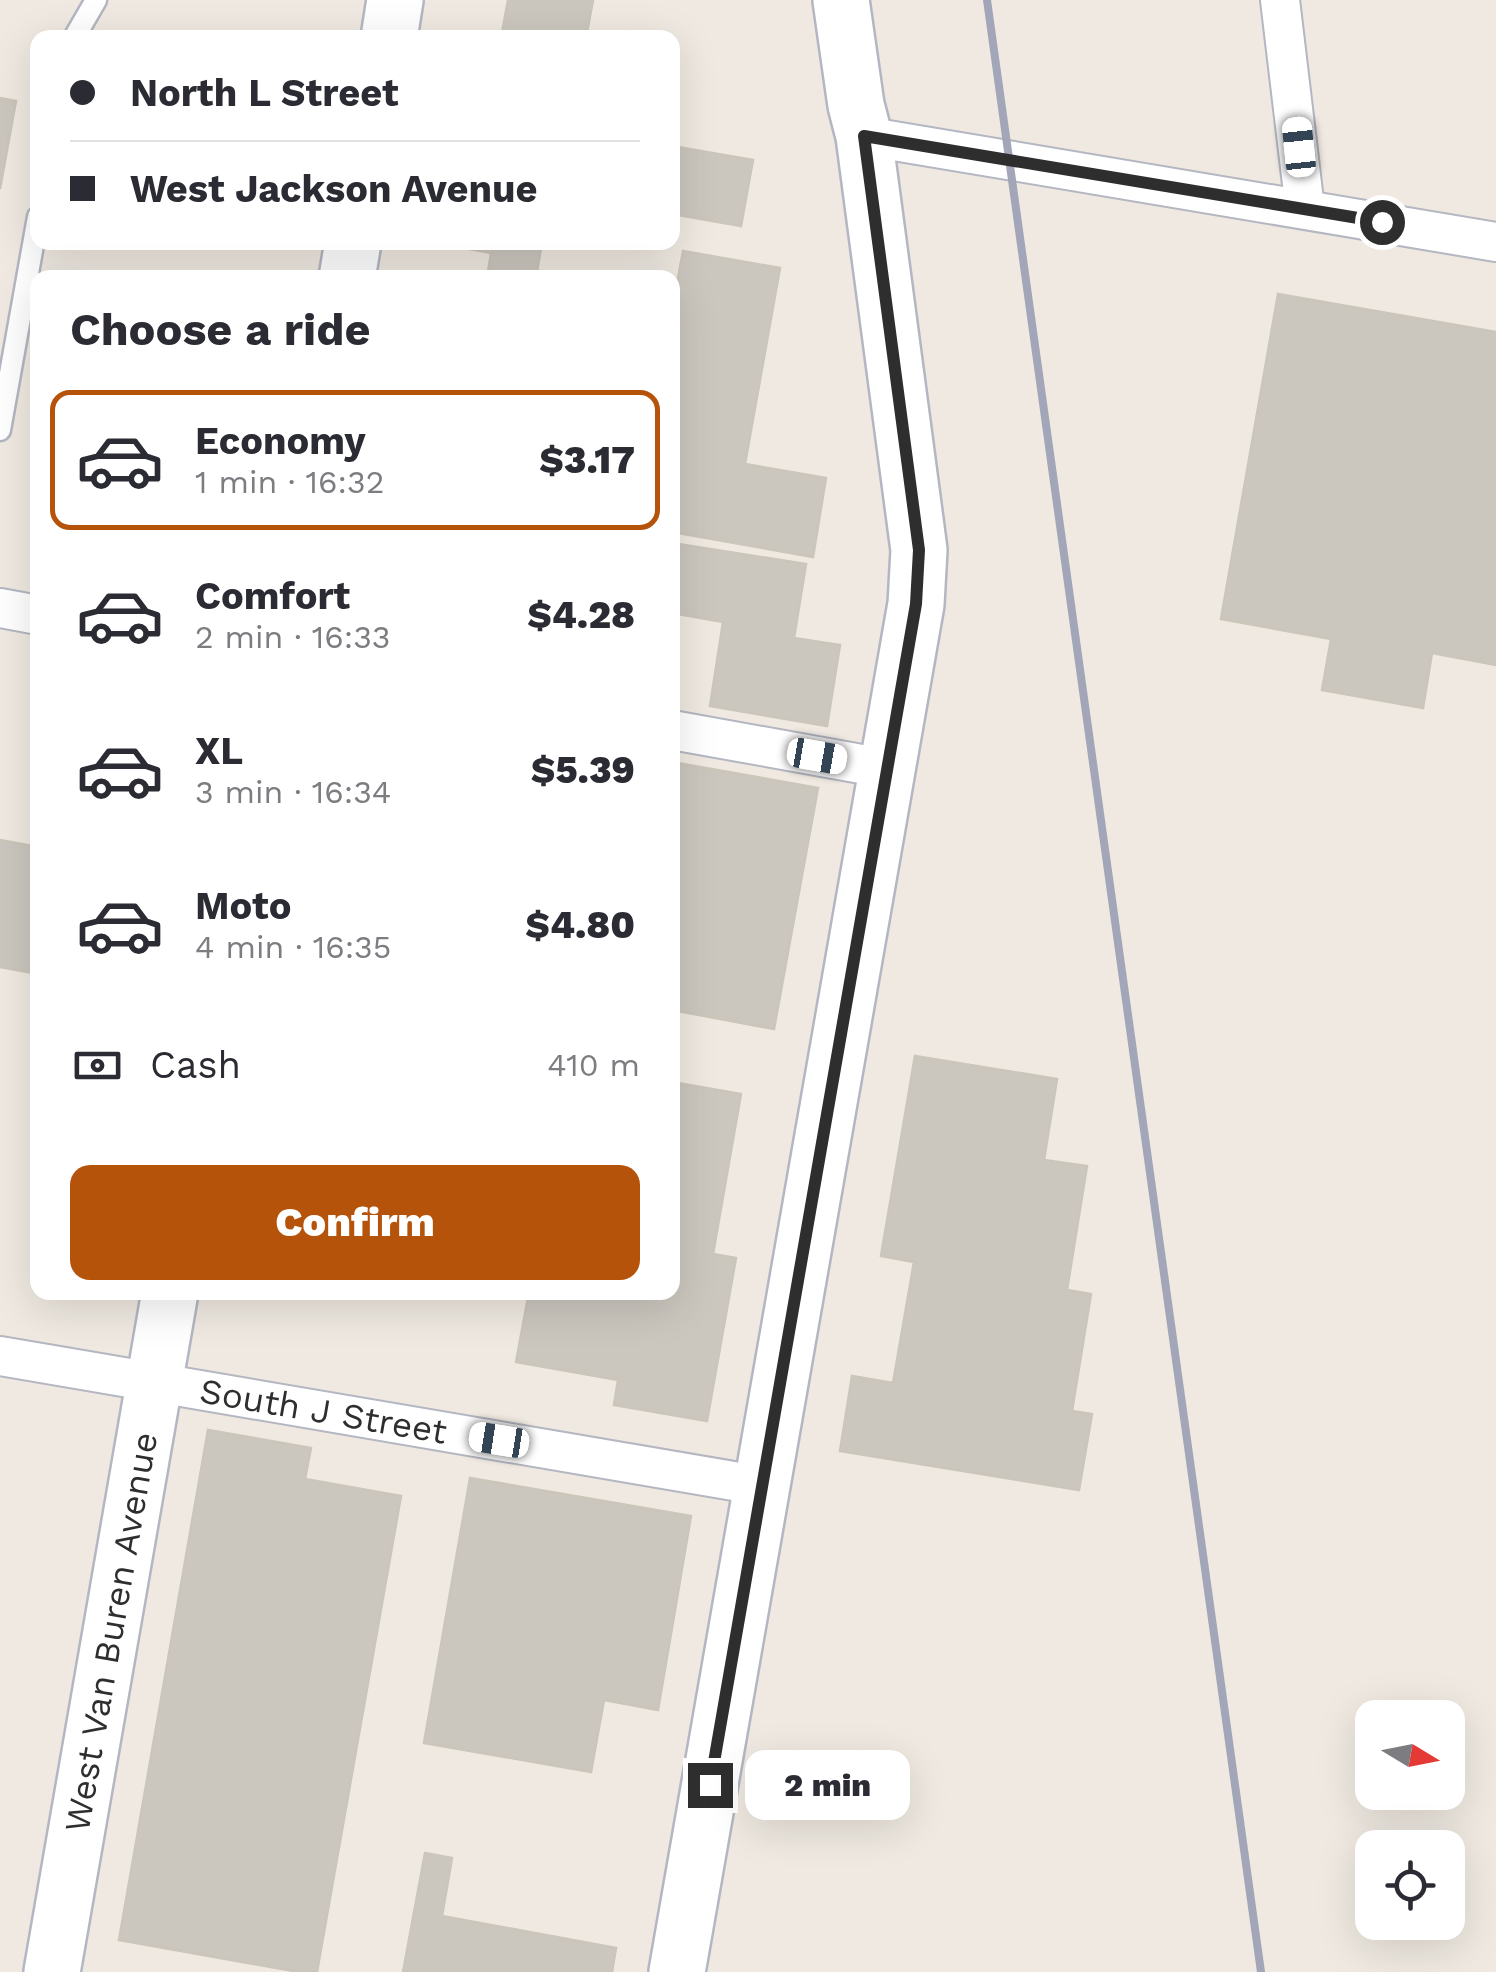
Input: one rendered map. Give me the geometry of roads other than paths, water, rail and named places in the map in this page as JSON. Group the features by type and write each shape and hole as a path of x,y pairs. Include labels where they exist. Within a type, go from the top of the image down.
{"street":[{"path":"390,30 396,0"},
{"path":"677,1972 916,604 919,550 864,136 841,0"},
{"path":"1280,0 1305,209"},
{"path":"864,136 1496,242"},
{"path":"0,608 30,614"},
{"path":"680,731 889,769"},
{"name":"West Van Buren Avenue","path":"52,1972 169,1300"},
{"name":"South J Street","path":"0,1356 763,1486"}],"lane":[{"path":"79,30 96,0"},
{"path":"0,430 32,250"}],"railway":[{"path":"987,0 1261,1972"}]}
